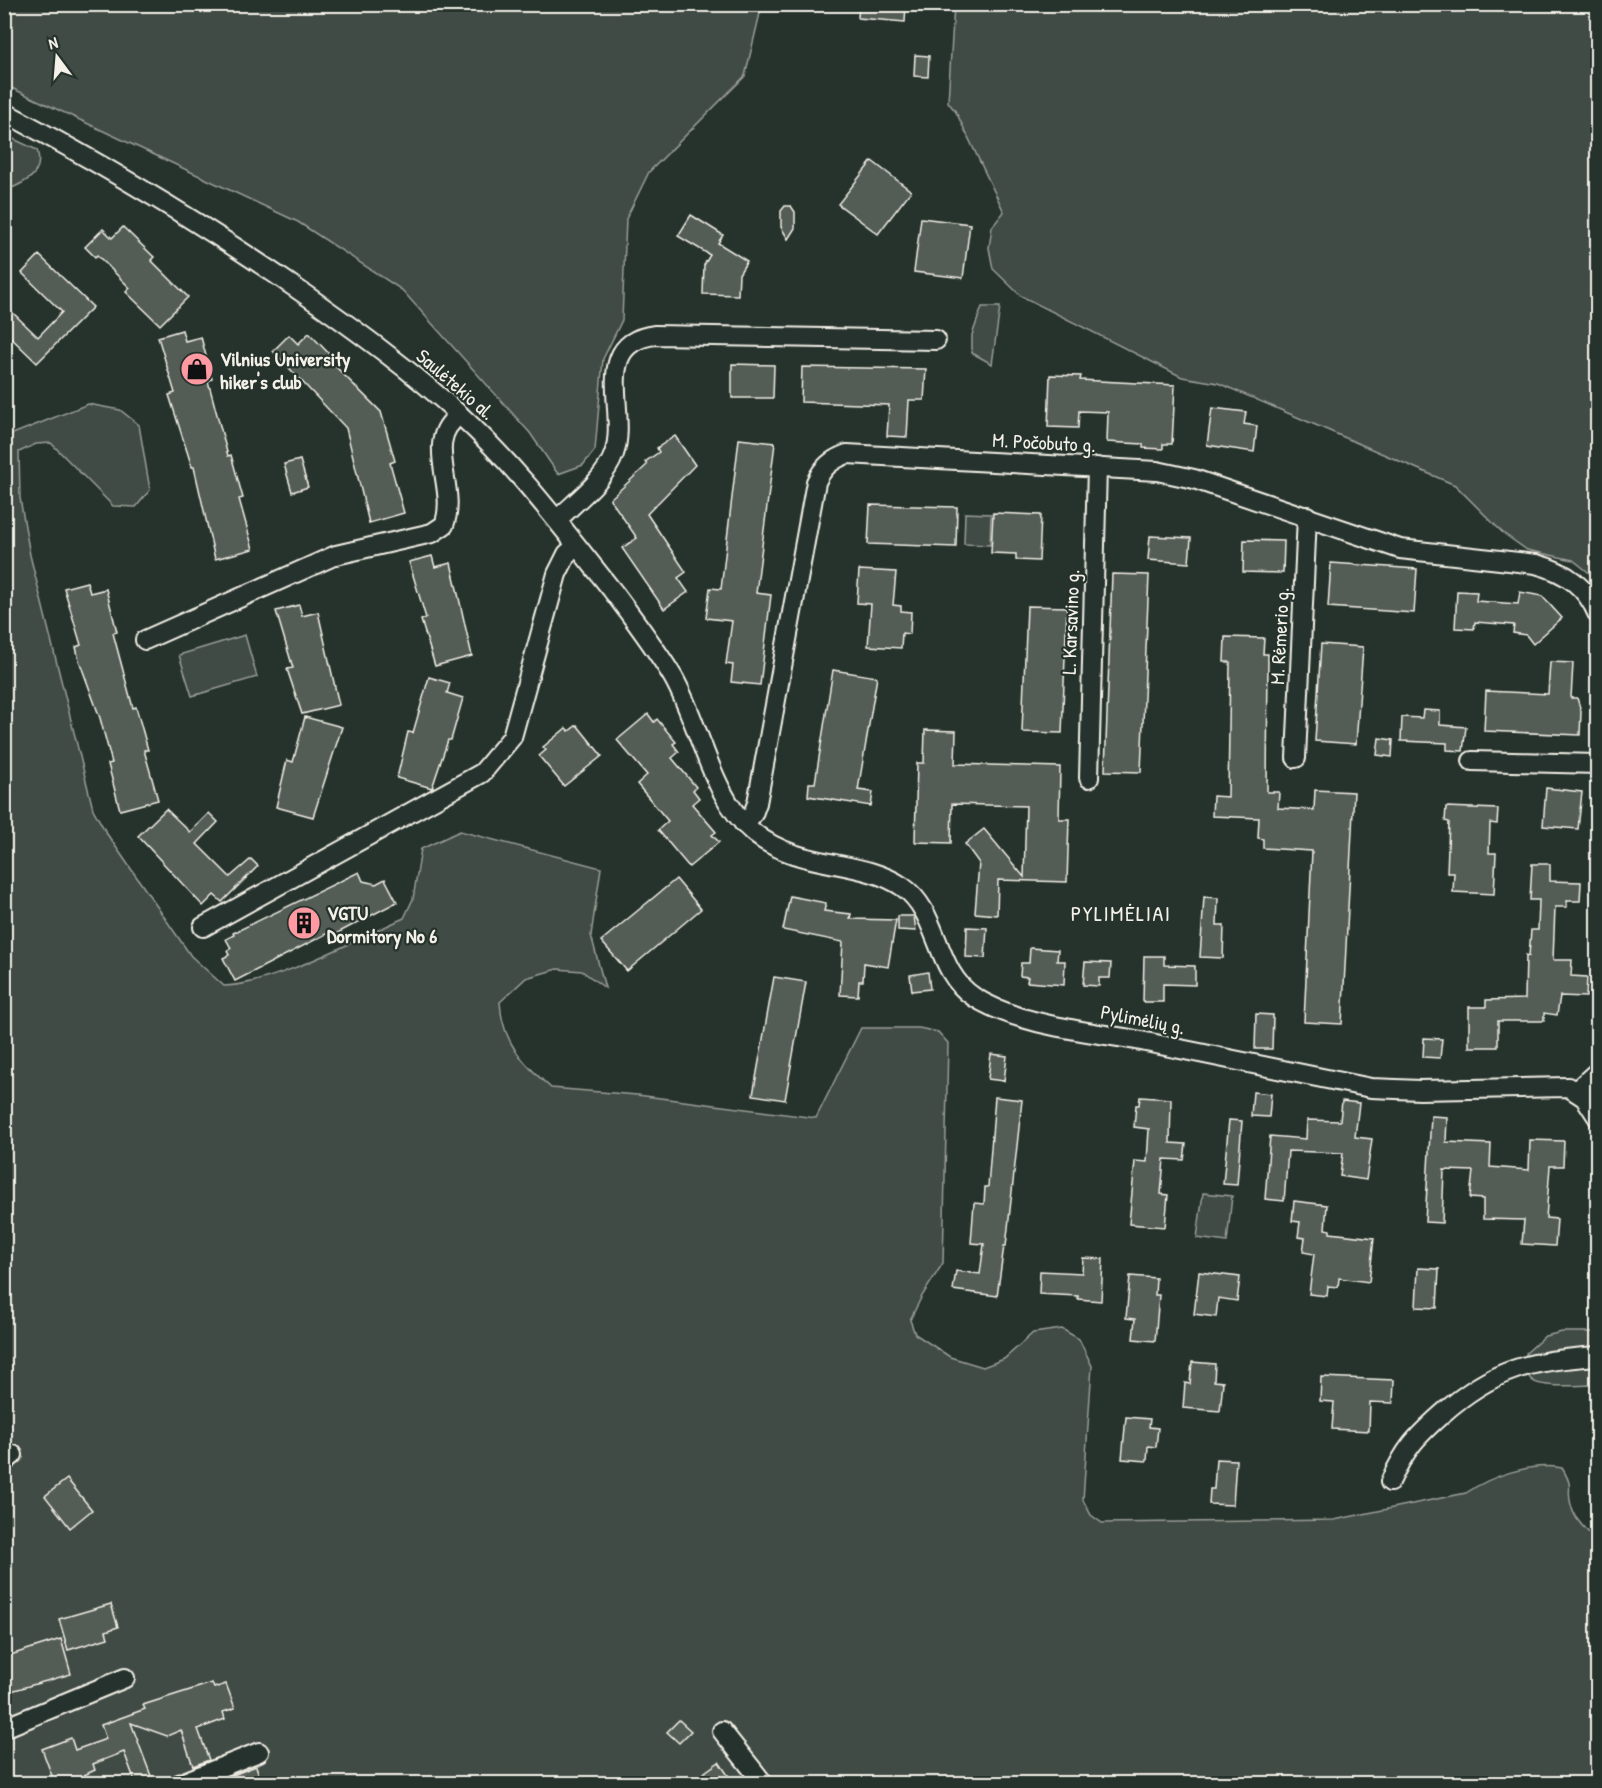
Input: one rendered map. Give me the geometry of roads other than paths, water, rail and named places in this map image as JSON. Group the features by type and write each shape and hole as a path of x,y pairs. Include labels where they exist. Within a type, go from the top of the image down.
{"street":[{"name":"Saulėtekio al.","path":"4,112 212,231 348,325 460,415 511,467 557,520 647,638 674,678 698,728 730,807 744,824"},
{"path":"557,520 607,470 618,438 616,368 620,353 629,342 639,337 655,335 936,340"},
{"path":"145,640 308,565 336,555 432,533 444,525 450,500 441,449 450,422 460,415"},
{"name":"M. Počobuto g.","path":"744,824 753,814 757,803 816,483 822,469 834,459 847,454 1157,471 1194,479 1400,549 1536,564 1551,568 1577,583 1588,595 1598,615"},
{"name":"L. Karsavino g.","path":"1089,778 1097,467"},
{"name":"M. Rėmerio g.","path":"1296,758 1307,516"},
{"path":"203,927 482,772 512,737 557,574 567,554 576,546"},
{"path":"1472,761 1598,764"},
{"name":"Pylimėlių g.","path":"744,824 773,846 792,855 878,877 904,888 915,899 924,915 944,963 973,996 1039,1022 1371,1088 1420,1090 1558,1086 1577,1090"},
{"path":"1595,1072 1577,1090 1598,1118"},
{"path":"1390,1482 1405,1450 1431,1424 1482,1383 1506,1371 1549,1359 1598,1356"},
{"path":"4,1728 125,1678"},
{"path":"722,1731 764,1784"},
{"path":"179,1784 259,1752"}],"place":[{"name":"Vilnius University hiker's club","path":"197,369"},
{"name":"VGTU Dormitory No 6","path":"304,923"}],"district":[{"name":"PYLIMĖLIAI","path":"1121,913"}]}
